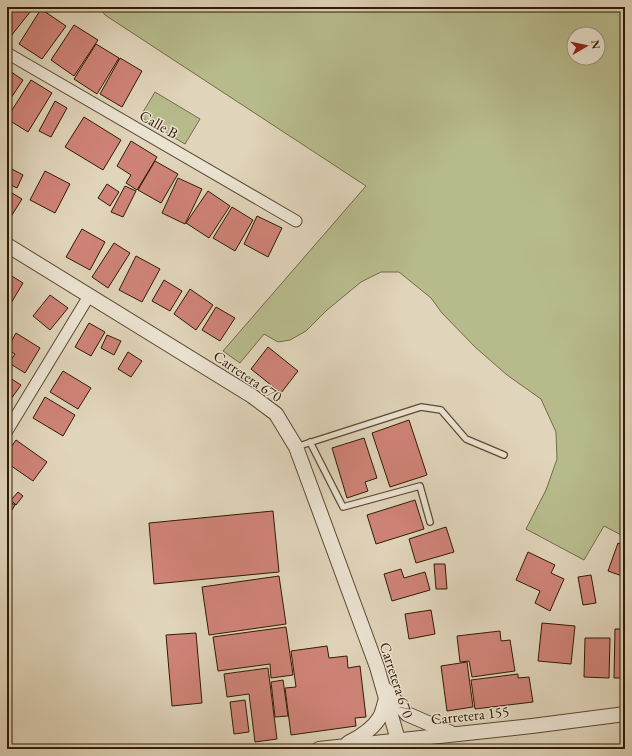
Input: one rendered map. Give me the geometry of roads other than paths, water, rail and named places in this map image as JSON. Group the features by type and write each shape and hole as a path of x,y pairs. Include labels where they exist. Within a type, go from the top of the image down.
{"street":[{"name":"Calle B","path":"7,53 296,221"},
{"name":"Carretera 670","path":"7,245 252,396 276,414 296,447 377,667 398,740"},
{"path":"7,431 89,296"},
{"path":"384,692 407,714 453,734"},
{"path":"340,746 359,738 369,730 380,717 384,692"},
{"name":"Carretera 155","path":"319,749 532,726 625,714"}],"lane":[{"path":"296,447 422,407 441,410 466,439 504,455"},
{"path":"310,442 344,507 420,486 430,522"}]}
